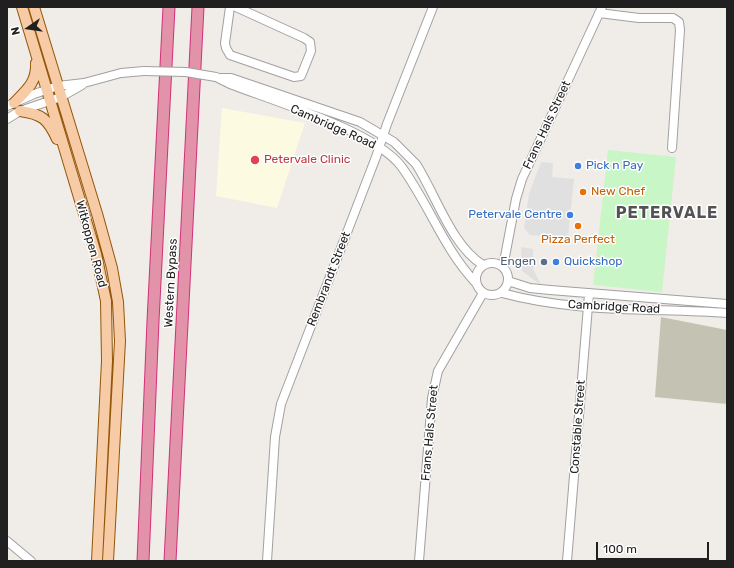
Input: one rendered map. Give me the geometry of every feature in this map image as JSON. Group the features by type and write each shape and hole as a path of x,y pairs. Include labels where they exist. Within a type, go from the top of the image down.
{"highway":[{"name":"Western Bypass","path":"143,561 153,321 169,7"},
{"name":"Western Bypass","path":"170,561 198,7"}],"main road":[{"name":"Witkoppen Road","path":"22,7 99,265 107,312 106,376 97,561"},
{"name":"Witkoppen Road","path":"34,7 98,217 112,268 119,311 120,341 108,561"},
{"path":"34,51 36,71 34,82 14,106 36,113 47,121 56,136 72,174"}],"street":[{"path":"230,7 226,43 226,48 230,55 294,77 301,76 311,50 310,42 236,7"},
{"name":"Rembrandt Street","path":"267,561 275,437 281,404 383,134 433,7"},
{"path":"600,10 639,18 672,18 679,22 680,30 672,148"},
{"name":"Frans Hals Street","path":"500,265 508,248 516,199 522,179 600,10"},
{"name":"Cambridge Road","path":"14,106 47,88 84,83 121,73 144,71 186,72 218,78 231,78 290,97 360,122 383,134 406,153 416,164 460,243 476,260 483,265"},
{"name":"Cambridge Road","path":"218,78 351,132 379,147 394,158 404,172 451,253 476,283"},
{"name":"Cambridge Road","path":"14,106 51,101 61,97 84,83"},
{"path":"7,119 14,106"},
{"path":"490,263 500,265 507,273 508,281 502,292 493,296 483,293 476,283 477,273 483,265 490,263"},
{"name":"Cambridge Road","path":"508,281 530,288 589,294 727,304"},
{"name":"Cambridge Road","path":"502,292 525,299 587,307 727,313"},
{"name":"Frans Hals Street","path":"419,561 432,398 435,379 483,293"},
{"name":"Constable Street","path":"567,561 589,294"},
{"path":"717,303 727,301"},
{"path":"7,541 32,561"}],"shaded area":[{"name":"Petervale Clinic","path":"222,108 305,123 277,208 216,196"},
{"path":"541,162 553,163 552,177 574,179 568,238 530,235 524,228 529,194"},
{"path":"521,247 533,249 533,269 541,285 522,271"},
{"path":"661,317 727,330 727,404 655,397"}],"green space":[{"path":"608,150 676,157 662,292 593,285"}],"place":[{"name":"Petervale Clinic","path":"255,160"},
{"name":"Pick n Pay","path":"578,166"},
{"name":"New Chef","path":"583,192"},
{"name":"Petervale Centre","path":"570,215"},
{"name":"Pizza Perfect","path":"578,226"},
{"name":"Engen","path":"544,262"},
{"name":"Quickshop","path":"556,262"}],"district":[{"name":"PETERVALE","path":"667,213"}]}
